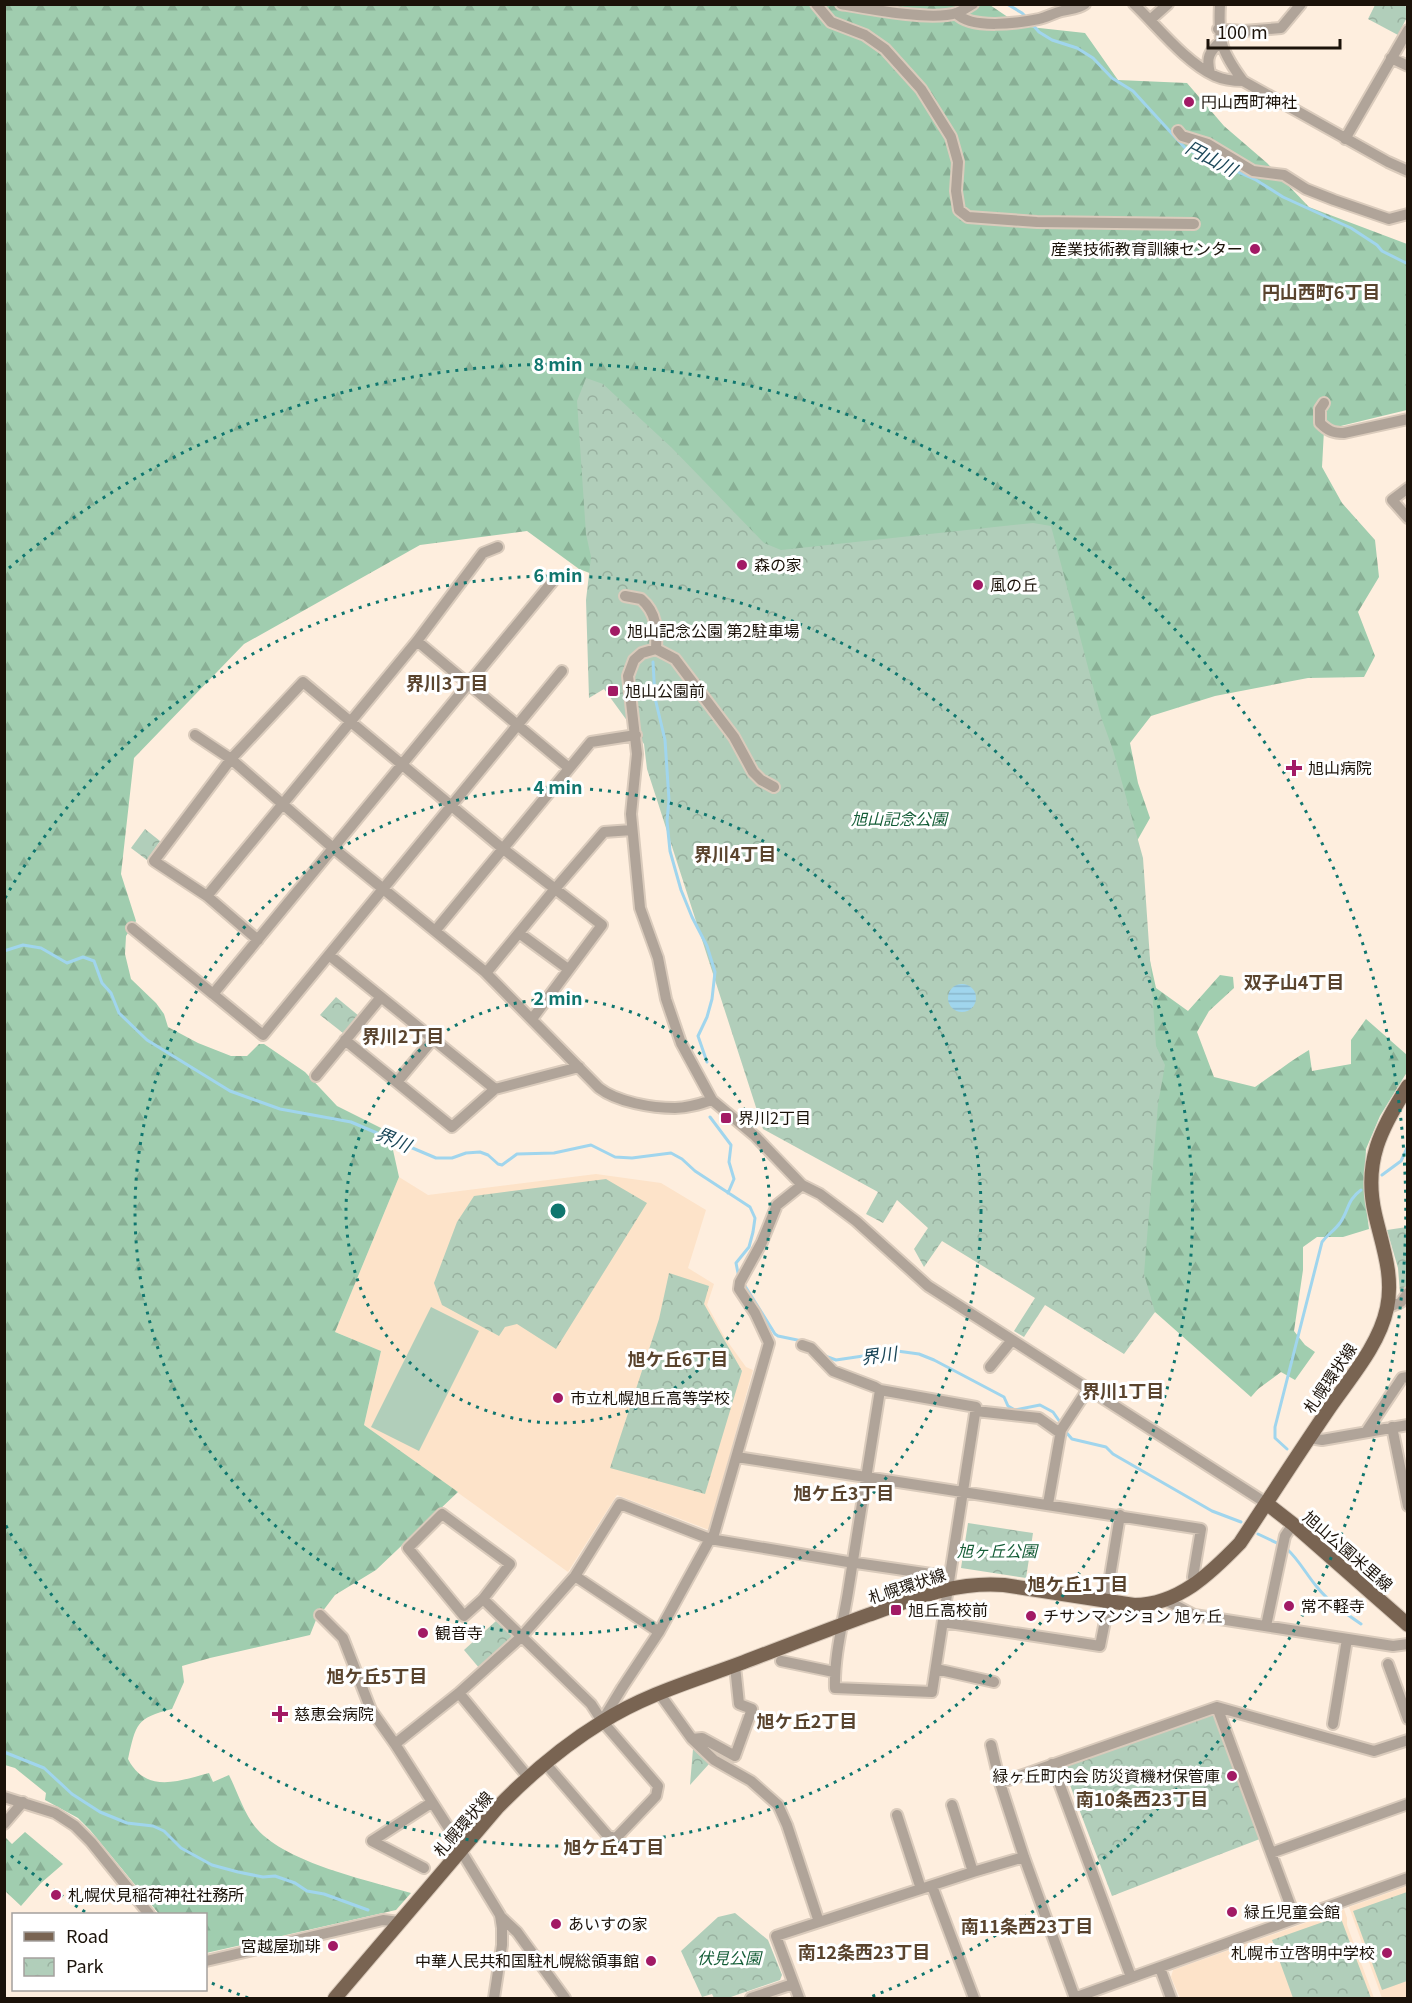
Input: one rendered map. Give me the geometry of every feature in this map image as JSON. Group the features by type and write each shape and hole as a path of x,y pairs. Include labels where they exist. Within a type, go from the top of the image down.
{"main road":[{"name":"札幌環状線","path":"336,1998 496,1808 545,1763 602,1721 659,1693 843,1624 948,1588 988,1584 1148,1605 1165,1600 1196,1584 1218,1566 1240,1543 1379,1331 1387,1308 1389,1275 1374,1212 1371,1176 1380,1133 1407,1086"},
{"name":"旭山公園米里線","path":"1266,1503 1404,1617"}],"street":[{"path":"816,4 831,22 865,35 885,49 921,89 951,137 958,162 956,191 959,210 968,217 1037,222 1194,224"},
{"path":"841,4 934,15 956,13 974,4"},
{"path":"956,13 961,19 982,24 998,24 1035,19 1063,10 1080,8 1085,4"},
{"path":"1134,4 1185,54 1210,73 1230,80 1243,81"},
{"path":"1150,20 1167,4"},
{"path":"1220,4 1218,29 1220,42 1229,62 1243,81 1345,139 1406,167"},
{"path":"1218,29 1243,31 1281,27 1301,4"},
{"path":"1345,139 1407,30"},
{"path":"1210,73 1207,63 1212,50 1220,42"},
{"path":"1391,58 1407,66"},
{"path":"1210,73 1229,62"},
{"path":"1178,131 1182,136 1208,144 1253,171 1284,175 1306,189 1334,201 1389,219 1407,214"},
{"path":"1324,403 1320,410 1320,423 1325,429 1334,433 1344,433 1407,419"},
{"path":"1407,488 1392,500 1407,518"},
{"path":"207,896 417,641 483,553 498,547"},
{"path":"213,994 553,581"},
{"path":"625,597 641,599 653,614 656,621 656,649"},
{"path":"417,641 569,768"},
{"path":"774,787 760,780 753,772 734,737 675,659 656,649 642,653 634,660 628,676 637,754 631,797 640,908 658,958 666,999 681,1043 712,1100 755,1136 802,1185 820,1194 856,1221 928,1286 1266,1503"},
{"path":"132,928 263,1035 562,672"},
{"path":"258,940 207,896 154,861 231,759 303,682 502,848 602,925 532,1019"},
{"path":"195,735 231,759 333,848 486,973 609,1096 622,1101 675,1108 695,1106 712,1100"},
{"path":"435,931 591,742 636,735"},
{"path":"486,973 604,832 632,830"},
{"path":"519,933 568,969"},
{"path":"330,955 495,1089"},
{"path":"316,1076 381,997"},
{"path":"397,1082 433,1039"},
{"path":"345,1040 452,1127 495,1089 579,1068"},
{"path":"602,1721 659,1632 714,1534 769,1342 739,1289 740,1282 762,1242 777,1205 802,1185"},
{"path":"1387,1308 1404,1304 1407,1293"},
{"path":"990,1367 1012,1340"},
{"path":"802,1345 812,1348 833,1371 880,1390 976,1407 932,1692 835,1688 834,1672 880,1390"},
{"path":"1366,1432 1402,1378 1407,1377"},
{"path":"1048,1504 1060,1433 1088,1389"},
{"path":"976,1411 1040,1418 1060,1433"},
{"path":"1310,1438 1322,1440 1407,1425"},
{"path":"1392,1427 1407,1506"},
{"path":"737,1457 1201,1529 1193,1577 1196,1584"},
{"path":"395,1744 459,1693 521,1637 575,1575 620,1504 710,1539 938,1575 948,1588"},
{"path":"442,1514 510,1564 483,1599 464,1616 408,1548 442,1514"},
{"path":"943,1622 1100,1646 1120,1515"},
{"path":"1266,1626 1286,1536 1293,1524"},
{"path":"575,1575 659,1632"},
{"path":"483,1599 591,1704 602,1721 658,1786 656,1796 616,1838 608,1836 545,1763"},
{"path":"1165,1600 1194,1614 1392,1646 1407,1644"},
{"path":"320,1615 343,1638 371,1710 457,1840 461,1851 500,1916 517,1932 565,1998"},
{"path":"1334,1724 1347,1639"},
{"path":"781,1661 834,1672"},
{"path":"1388,1664 1407,1719"},
{"path":"692,1739 702,1738 720,1750 735,1756 752,1708 739,1704 735,1666"},
{"path":"936,1669 994,1682"},
{"path":"459,1693 528,1778"},
{"path":"659,1693 692,1739 714,1760 751,1781 778,1805 787,1825 819,1922"},
{"path":"1000,1783 1217,1707 1374,1751 1407,1740"},
{"path":"1217,1707 1295,1918"},
{"path":"991,1745 1000,1783 1024,1857 1075,1998 1407,1878"},
{"path":"1052,1764 1131,1977"},
{"path":"4,1797 55,1813 83,1833 148,1913"},
{"path":"4,1824 23,1802"},
{"path":"424,1868 372,1841 431,1803"},
{"path":"1271,1853 1407,1804"},
{"path":"951,1805 973,1872"},
{"path":"897,1815 921,1889"},
{"path":"799,1998 776,1936 1024,1857"},
{"path":"932,1886 974,1998"},
{"path":"494,1998 502,1945 500,1916"},
{"path":"207,1961 383,1920 400,1922"},
{"path":"1160,1968 1171,1998"},
{"path":"751,1998 793,1984"}],"shaded area":[{"name":"市立札幌旭丘高等学校","path":"596,1174 661,1183 706,1210 688,1268 714,1284 707,1305 725,1338 746,1367 753,1370 709,1530 617,1495 568,1572 364,1425 381,1351 335,1332 399,1177 428,1195"},
{"name":"札幌市立啓明中学校","path":"1407,1886 1407,1998 1382,1998 1349,1907"},
{"path":"1344,1909 1347,1925 1374,1998 1180,1998 1171,1977 1173,1970"}],"green space":[{"path":"4,5 990,5 1021,26 1085,33 1118,80 1187,83 1224,126 1267,163 1309,207 1407,244 1407,410 1324,430 1322,467 1342,503 1375,540 1379,577 1358,612 1375,656 1364,677 1308,678 1215,696 1151,716 1130,743 1138,783 1150,818 1129,855 663,601 579,569 527,531 420,545 244,644 134,758 121,874 136,921 126,936 125,954 131,979 156,1003 164,1014 168,1027 198,1043 231,1056 247,1056 259,1044 264,1044 305,1072 337,1106 389,1132 399,1177 335,1332 381,1351 364,1425 458,1492 376,1570 335,1595 316,1620 310,1635 182,1666 184,1682 172,1709 151,1716 140,1724 133,1738 128,1759 135,1770 154,1781 175,1781 209,1773 213,1782 229,1775 249,1817 257,1829 270,1841 307,1861 411,1893 396,1910 207,1953 207,1913 158,1913 78,1818 45,1800 46,1793 15,1768 5,1765"},
{"path":"1375,5 1407,7 1407,17 1398,35 1368,19"},
{"name":"旭山記念公園","path":"586,378 603,384 672,448 764,543 781,550 1033,523 1051,526 1101,717 1113,750 1143,858 1156,1046 1165,1065 1158,1104 1144,1274 1155,1312 1124,1354 1045,1305 1024,1337 1014,1331 1035,1298 942,1241 924,1267 914,1249 928,1228 897,1200 883,1223 866,1214 878,1192 763,1129 647,769 644,744 604,689 589,698 586,600 591,557 586,534 577,401"},
{"path":"145,829 160,841 147,860 131,848"},
{"path":"1143,929 1156,988 1188,1011 1220,975 1233,977 1234,988 1209,1011 1197,1032 1214,1077 1255,1087 1309,1050 1312,1071 1351,1064 1351,1040 1366,1019 1407,1055 1407,1072 1380,1116 1366,1149 1364,1191 1369,1229 1343,1237 1317,1237 1303,1247 1303,1270 1294,1331 1305,1345 1315,1352 1295,1380 1281,1372 1251,1397 1155,1312 1129,1324"},
{"path":"336,997 359,1016 343,1033 320,1015"},
{"path":"606,1179 647,1203 556,1349 517,1324 505,1327 499,1336 442,1305 434,1283 457,1222 474,1196"},
{"path":"1407,1227 1407,1287 1403,1294 1400,1293 1398,1268 1387,1230"},
{"path":"669,1273 709,1286 704,1304 742,1371 705,1494 610,1468 659,1319"},
{"path":"431,1307 479,1331 419,1451 371,1427"},
{"name":"旭ヶ丘公園","path":"968,1523 1033,1533 1026,1578 961,1568"},
{"path":"496,1621 511,1635 512,1641 480,1669 464,1650"},
{"path":"1217,1712 1265,1837 1112,1896 1062,1764"},
{"path":"693,1749 709,1764 690,1785"},
{"path":"25,1832 63,1864 41,1883 21,1906 5,1891 5,1837 12,1844"},
{"name":"札幌市立啓明中学校","path":"1407,1892 1407,1981 1382,1990 1353,1911"},
{"name":"伏見公園","path":"735,1913 768,1940 782,1975 780,1980 728,1998 714,1998 712,1994 702,1997 681,1951 718,1917"},
{"path":"1340,1916 1371,1998 1293,1998 1272,1940"}],"water":[{"path":"962,984 972,988 976,998 972,1008 962,1012 952,1008 948,998 952,988"}],"waterway":[{"name":"円山川","path":"1007,4 1028,19"},
{"name":"円山川","path":"1032,24 1039,32 1052,40 1077,48 1093,58 1112,78 1133,91 1186,149 1256,180 1283,197 1351,228 1377,245 1382,251 1408,264"},
{"path":"653,662 655,698 665,740 670,851 681,890 707,946 715,972 712,999 698,1036 707,1062"},
{"name":"界川","path":"4,951 23,945 41,948 67,963 83,957 94,961 102,983 111,993 119,1013 147,1040 230,1091 280,1109 351,1122 436,1158 452,1158 466,1153 480,1152 502,1165 517,1154 554,1153 591,1145 615,1157 632,1158 671,1153 750,1207 755,1218 753,1232 749,1247 736,1263 738,1273"},
{"path":"710,1117 731,1145 729,1162 734,1179 728,1193"},
{"path":"1382,1175 1401,1161 1408,1146"},
{"path":"1287,1449 1275,1438 1275,1427 1322,1242 1340,1223 1351,1201 1361,1190"},
{"name":"界川","path":"745,1286 775,1334 802,1341"},
{"name":"界川","path":"825,1356 836,1360 897,1351 919,1354 1004,1397 1008,1406 1015,1410 1040,1405 1053,1412 1060,1422"},
{"name":"界川","path":"1065,1431 1072,1439 1106,1447 1113,1454 1212,1511 1241,1522"},
{"name":"界川","path":"1258,1534 1279,1544"},
{"name":"界川","path":"1287,1549 1327,1598 1361,1624"},
{"path":"4,1752 44,1768 72,1794 100,1812 127,1823 153,1826 164,1831 181,1848 212,1865 263,1877 275,1876 295,1883 307,1891 324,1894 368,1910"}],"place":[{"name":"円山西町神社","path":"1189,102"},
{"name":"産業技術教育訓練センター","path":"1255,249"},
{"name":"森の家","path":"742,565"},
{"name":"風の丘","path":"978,585"},
{"name":"旭山記念公園 第2駐車場","path":"615,631"},
{"name":"旭山公園前","path":"613,691"},
{"name":"旭山病院","path":"1294,768"},
{"name":"界川2丁目","path":"726,1118"},
{"name":"市立札幌旭丘高等学校","path":"558,1398"},
{"name":"常不軽寺","path":"1289,1606"},
{"name":"旭丘高校前","path":"896,1610"},
{"name":"チサンマンション 旭ヶ丘","path":"1031,1616"},
{"name":"観音寺","path":"423,1633"},
{"name":"慈恵会病院","path":"280,1714"},
{"name":"緑ヶ丘町内会 防災資機材保管庫","path":"1232,1776"},
{"name":"札幌伏見稲荷神社社務所","path":"56,1895"},
{"name":"緑丘児童会館","path":"1232,1912"},
{"name":"あいすの家","path":"556,1924"},
{"name":"宮越屋珈琲","path":"333,1946"},
{"name":"札幌市立啓明中学校","path":"1387,1953"},
{"name":"中華人民共和国駐札幌総領事館","path":"651,1961"}],"district":[{"name":"円山西町6丁目","path":"1321,293"},
{"name":"界川3丁目","path":"447,684"},
{"name":"界川4丁目","path":"735,855"},
{"name":"双子山4丁目","path":"1294,983"},
{"name":"界川2丁目","path":"403,1037"},
{"name":"旭ケ丘6丁目","path":"678,1360"},
{"name":"界川1丁目","path":"1123,1392"},
{"name":"旭ケ丘3丁目","path":"844,1494"},
{"name":"旭ケ丘1丁目","path":"1078,1585"},
{"name":"旭ケ丘5丁目","path":"377,1677"},
{"name":"旭ケ丘2丁目","path":"807,1722"},
{"name":"南10条西23丁目","path":"1142,1800"},
{"name":"旭ケ丘4丁目","path":"614,1848"},
{"name":"南11条西23丁目","path":"1027,1927"},
{"name":"南12条西23丁目","path":"864,1953"}]}
